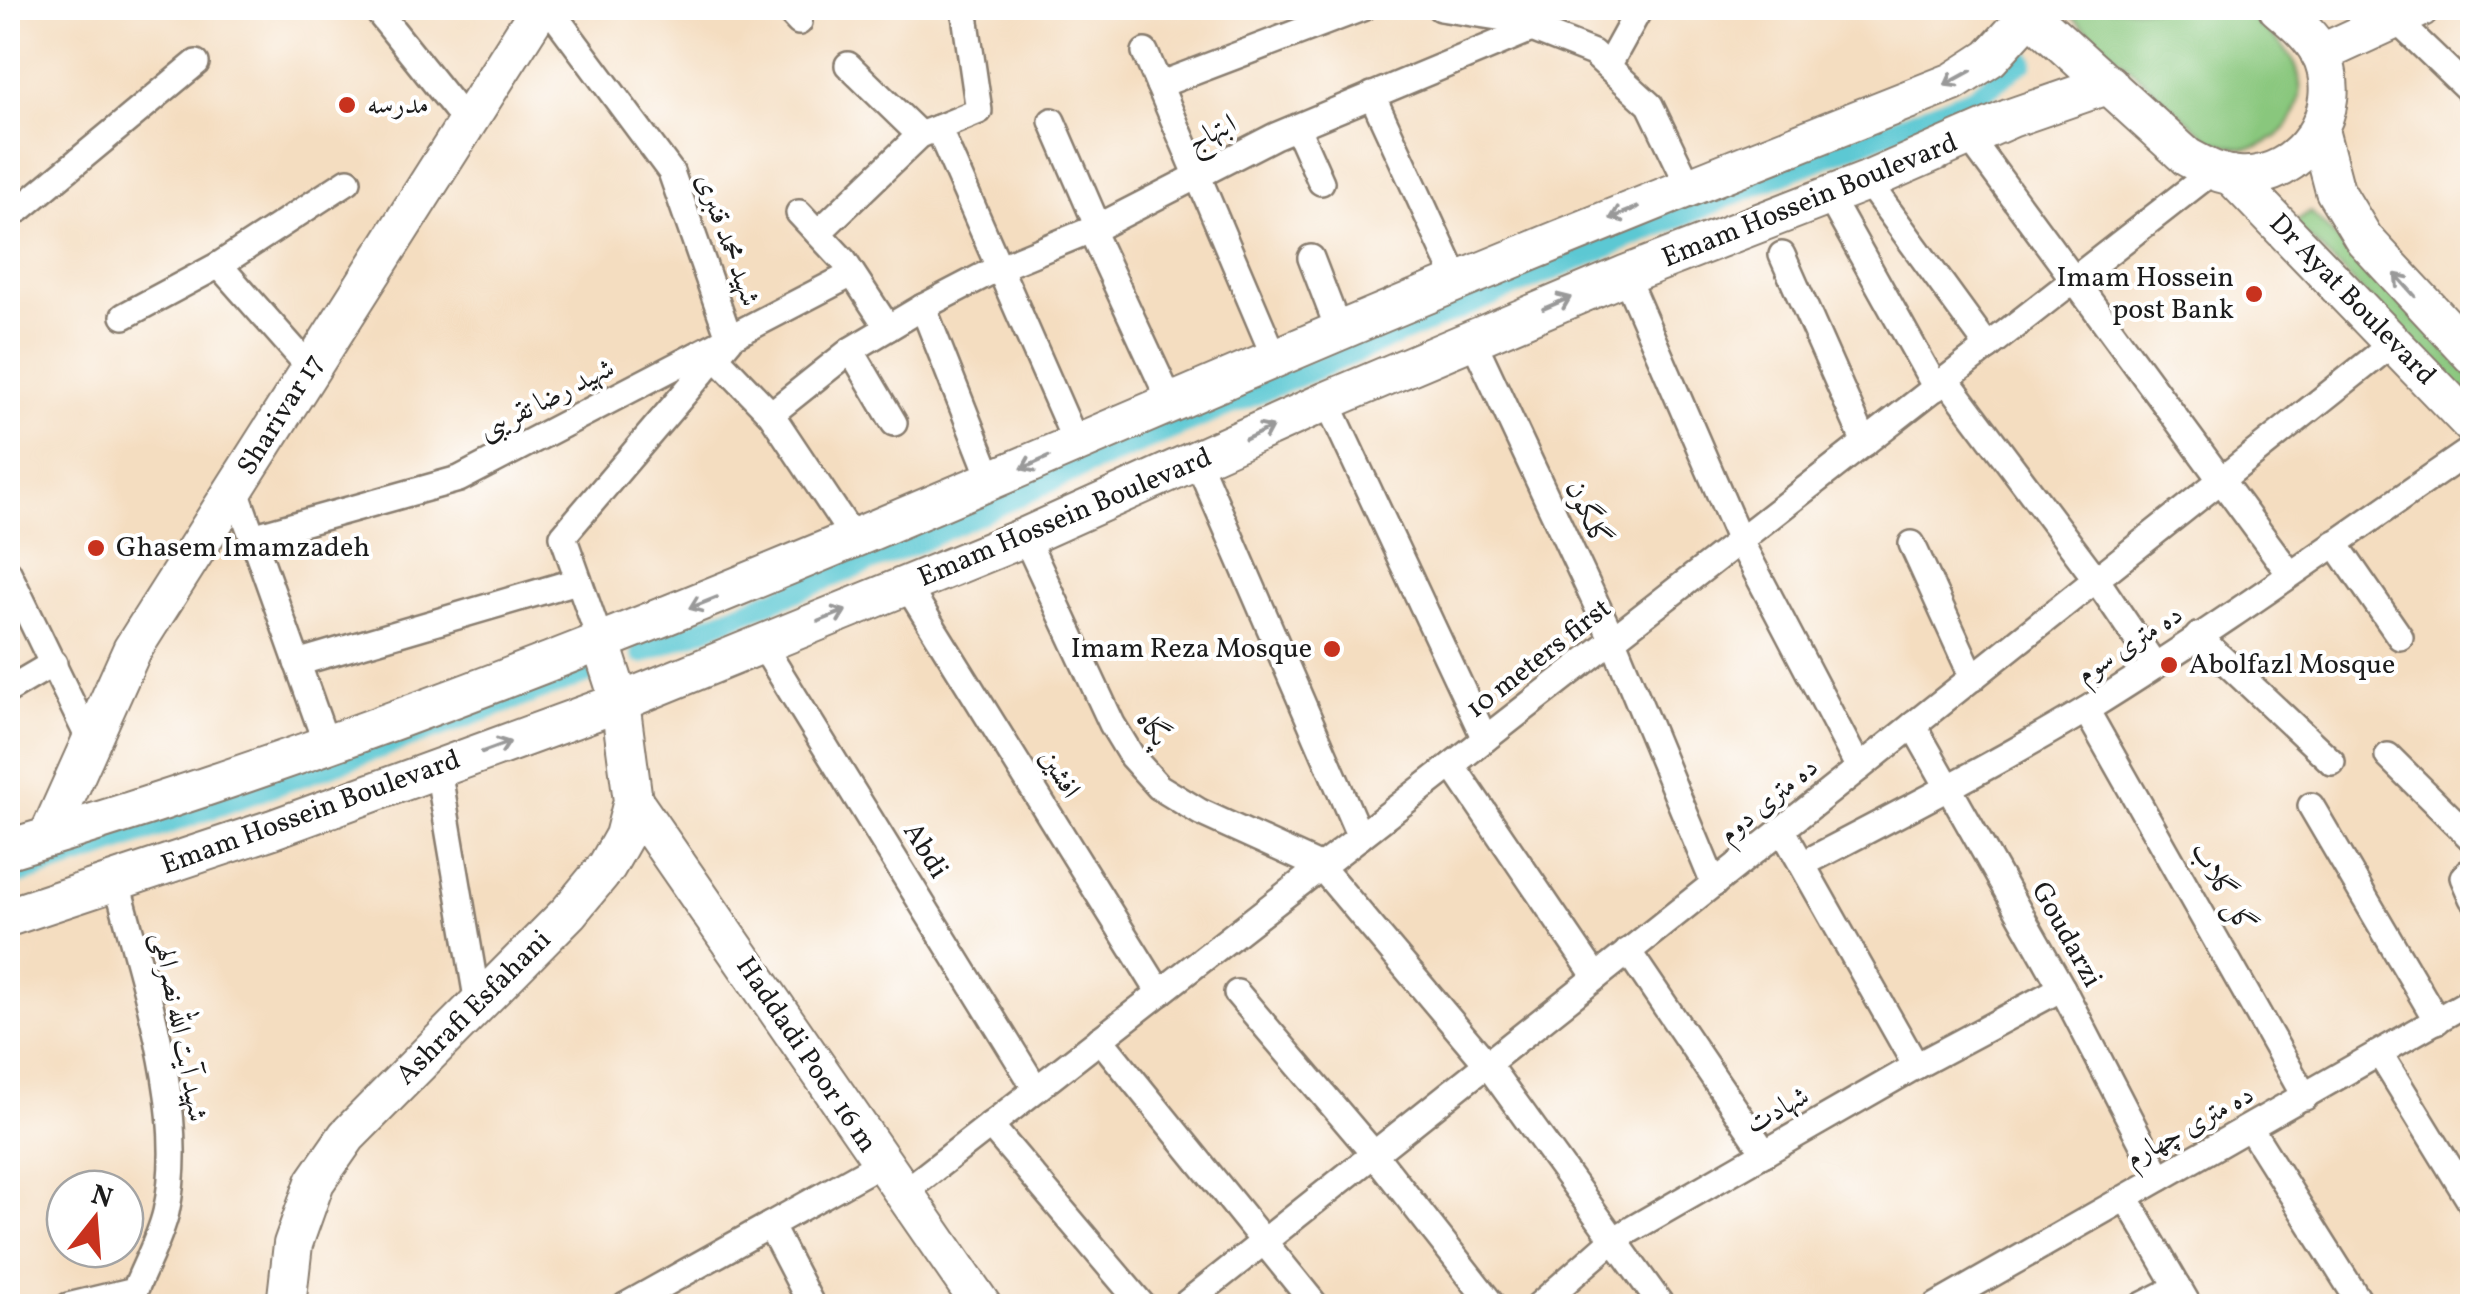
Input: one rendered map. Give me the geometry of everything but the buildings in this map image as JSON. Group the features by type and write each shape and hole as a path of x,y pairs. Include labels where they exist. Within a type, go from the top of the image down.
{"main road":[{"name":"Sharivar 17","path":"48,836 132,650 540,8"},
{"path":"2222,173 2270,172 2296,159 2318,130 2327,110 2328,81 2320,54 2303,30 2278,8"},
{"name":"Dr Ayat Boulevard","path":"2026,11 2188,157 2222,173 2472,425"},
{"name":"Emam Hossein Boulevard","path":"8,848 326,743 614,638 855,540 1274,358 1689,186 1953,82 1990,58 2026,11"},
{"path":"2320,54 2407,13"},
{"name":"Emam Hossein Boulevard","path":"8,917 438,769 634,696 1025,537 1625,274 1867,181 2025,113 2109,84"},
{"name":"Dr Ayat Boulevard","path":"2318,130 2335,191 2364,240 2472,355"},
{"name":"Ashrafi Esfahani","path":"286,1306 293,1244 315,1182 347,1136 569,912 607,866 624,836 632,801 634,696 614,638"},
{"name":"Haddadi Poor 16 m","path":"632,801 982,1306"}],"street":[{"path":"374,8 468,124"},
{"name":"شهید محمد قنبری","path":"549,8 671,172 723,348"},
{"path":"818,234 929,132 978,111 964,8"},
{"path":"1159,85 1362,8"},
{"path":"1440,8 1504,18 1593,53 1650,105 1689,186"},
{"path":"1608,66 1640,8"},
{"path":"2407,13 2472,93"},
{"name":"ابتهاج","path":"772,414 851,350 923,306 998,268 1095,228 1275,136 1534,28"},
{"path":"1146,52 1274,358"},
{"path":"8,214 20,209 196,63"},
{"path":"848,65 929,132 998,268 1077,444"},
{"path":"1372,96 1458,282"},
{"path":"1052,121 1171,403"},
{"path":"1298,128 1321,182"},
{"path":"1969,137 2290,574"},
{"name":"10 meters first","path":"902,1194 1988,346 2222,173"},
{"path":"124,316 218,265 348,181"},
{"path":"1867,181 1988,346"},
{"path":"1829,196 1941,383 2096,579 2155,666"},
{"path":"799,213 852,274 888,328"},
{"path":"1782,255 1865,443"},
{"path":"1310,258 1340,331"},
{"path":"218,265 311,368"},
{"name":"شهید رضا تقریبی","path":"252,537 459,479 723,348 852,274"},
{"path":"1625,274 1740,540 1858,768"},
{"path":"923,306 992,482"},
{"name":"گلگون","path":"1472,338 1612,640 1714,884"},
{"name":"ده متری دوم","path":"1182,1306 2393,343"},
{"path":"614,638 577,581 563,536 723,348 855,540"},
{"path":"851,350 894,423"},
{"path":"1328,401 1486,739"},
{"name":"ده متری سوم","path":"1803,864 1949,789 2086,710 2472,448"},
{"path":"1198,462 1360,837"},
{"path":"235,488 326,743"},
{"name":"پگاه","path":"1025,537 1112,724 1132,757 1159,788 1233,829 1320,868"},
{"path":"2335,543 2400,637"},
{"path":"1912,544 1972,678"},
{"path":"8,572 90,741"},
{"path":"297,664 577,581"},
{"name":"افشین","path":"906,586 1160,993"},
{"path":"2198,636 2332,762"},
{"name":"Abdi","path":"762,644 1036,1090"},
{"path":"8,690 54,663"},
{"name":"گل گلاب","path":"2086,710 2305,1096"},
{"name":"Goudarzi","path":"1913,725 2062,988 2160,1178"},
{"path":"2388,756 2472,838"},
{"path":"1452,765 1596,977"},
{"path":"438,769 478,1004"},
{"path":"2311,806 2438,1021"},
{"path":"1782,829 1916,1066"},
{"path":"1320,868 1487,1064 1662,1306"},
{"path":"2472,869 2462,877 2472,898"},
{"name":"شهید آیت الله نصرالهی","path":"68,1306 139,1298 166,1212 173,1124 117,882"},
{"path":"1628,952 1765,1153"},
{"name":"شهادت","path":"1538,1306 1613,1240 1916,1066 2062,988"},
{"path":"1237,993 1374,1154 1493,1306"},
{"name":"ده متری چهارم","path":"1936,1306 2472,1000"},
{"path":"1100,1039 1316,1306"},
{"path":"2380,1054 2472,1204"},
{"path":"990,1125 1143,1306"},
{"path":"2250,1128 2362,1306"},
{"path":"625,1306 660,1298 770,1225 880,1163"},
{"path":"2126,1198 2183,1297 2140,1306"},
{"path":"770,1225 812,1306"}],"green space":[{"path":"2062,8 2239,8 2293,60 2300,83 2297,109 2282,132 2260,146 2236,147 2209,139"},
{"path":"2311,212 2472,378 2472,401 2294,223"}],"waterway":[{"path":"642,653 918,542 1088,464 1975,97 2023,61"},
{"path":"8,877 81,855 598,669"}],"place":[{"name":"مدرسه","path":"347,105"},
{"name":"Imam Hossein post Bank","path":"2254,294"},
{"name":"Ghasem Imamzadeh","path":"96,548"},
{"name":"Imam Reza Mosque","path":"1332,649"},
{"name":"Abolfazl Mosque","path":"2169,665"}]}
